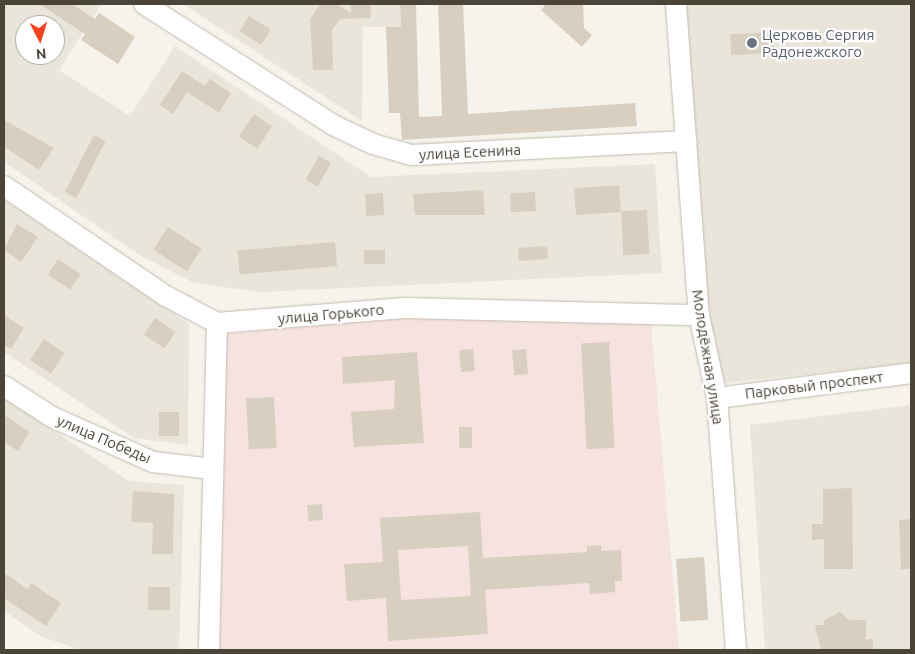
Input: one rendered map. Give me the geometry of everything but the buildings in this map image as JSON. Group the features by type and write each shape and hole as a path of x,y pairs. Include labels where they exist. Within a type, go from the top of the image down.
{"street":[{"name":"улица Есенина","path":"144,4 333,125 373,144 410,155 687,141"},
{"name":"Молодёжная улица","path":"676,4 699,315 717,398 736,650"},
{"path":"4,186 166,296 217,323 209,650"},
{"name":"улица Горького","path":"217,323 404,308 699,315"},
{"name":"Парковый проспект","path":"717,398 911,373"},
{"name":"улица Победы","path":"4,386 52,417 153,462 213,469"}],"shaded area":[{"path":"4,4 101,4 65,61 65,15 15,15 15,65 62,65 59,70 130,116 175,46 371,177 655,164 662,273 260,292 194,283 141,256 4,162"},
{"path":"183,4 400,4 401,27 363,27 362,121"},
{"path":"680,4 911,4 911,363 714,384"},
{"path":"4,199 189,324 188,445 134,438 4,352"},
{"path":"437,313 651,324 679,650 215,650 223,334"},
{"path":"4,397 129,481 184,485 179,650 82,650 42,637 4,611"},
{"path":"911,405 911,650 765,650 750,425"}],"place":[{"name":"Церковь Сергия Радонежского","path":"752,43"}]}
